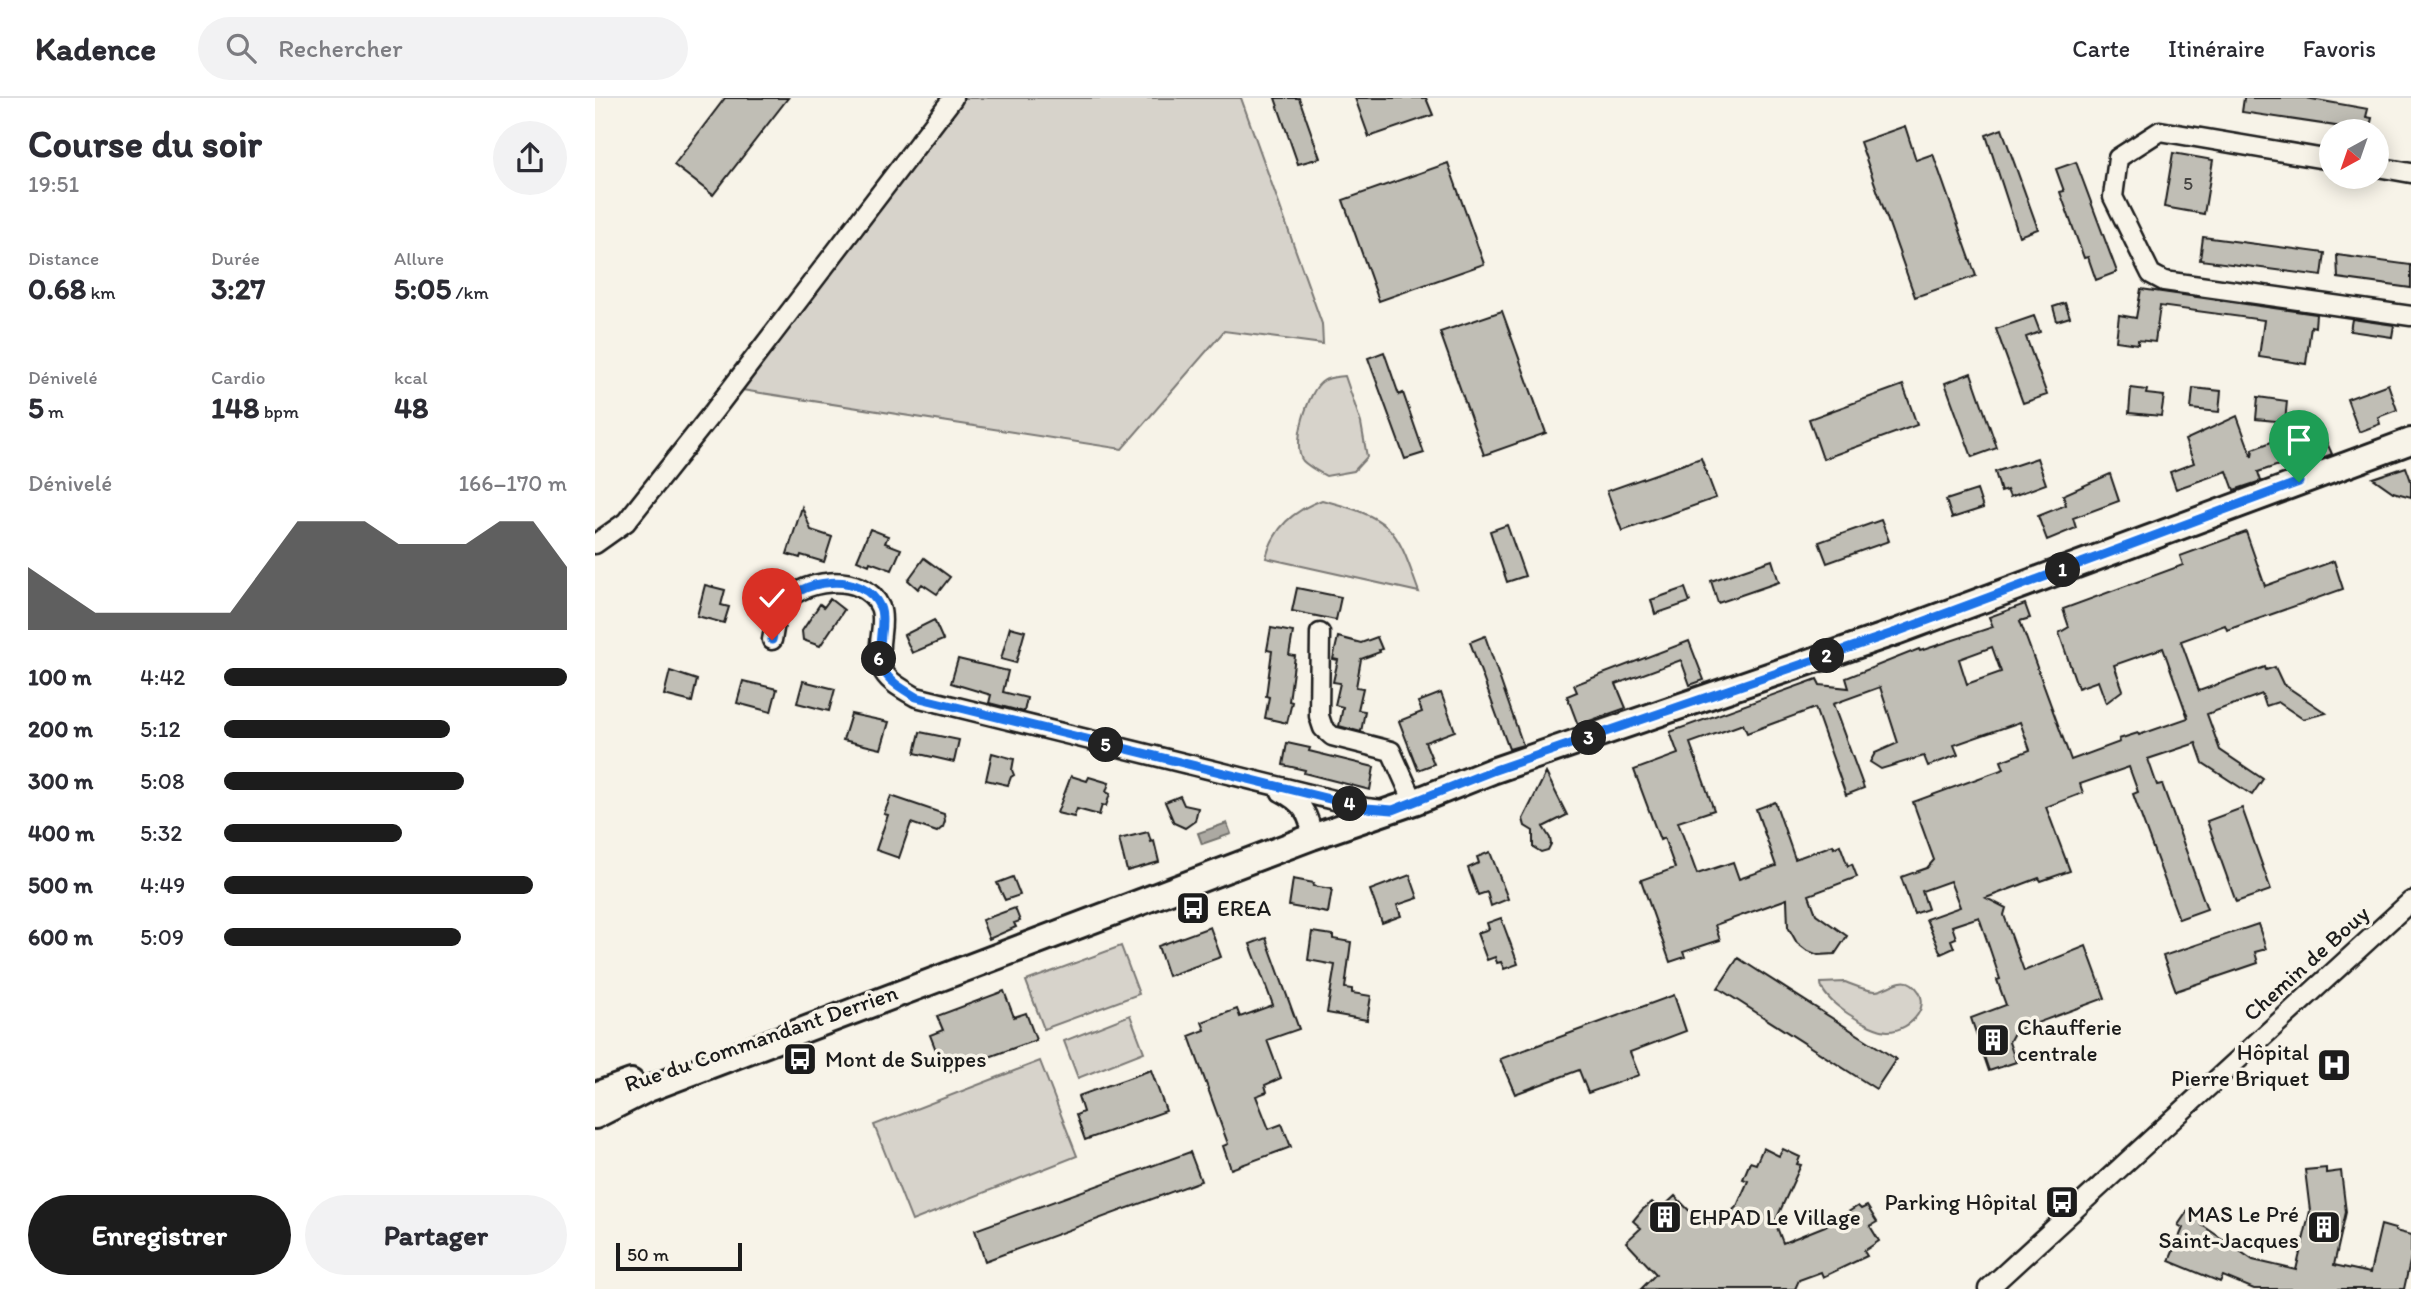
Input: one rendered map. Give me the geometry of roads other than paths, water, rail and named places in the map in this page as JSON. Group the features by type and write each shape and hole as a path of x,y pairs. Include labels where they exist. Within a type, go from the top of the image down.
{"main road":[{"name":"Rue du Commandant Derrien","path":"595,1116 648,1089 1312,837 1404,806 1492,771 1896,632 2411,441"},
{"name":"Rue du Commandant Derrien","path":"595,1095 770,1030 927,982"}],"street":[{"path":"595,544 633,514 953,98"},
{"path":"2319,158 2160,131 2117,158 2113,197 2151,274 2164,281 2411,316"},
{"path":"2389,169 2411,173"},
{"path":"772,640 779,609 801,588 834,581 866,590 880,607 883,625 879,657 889,681 916,697 1366,808 1404,806 1391,751 1332,736 1323,728 1319,716 1320,633"},
{"path":"1265,785 1299,803 1310,821 1312,837"},
{"name":"Chemin de Bouy","path":"1988,1289 2411,901"}],"place":[{"name":"EREA","path":"1193,908"},
{"name":"Chaufferie centrale","path":"1993,1040"},
{"name":"Mont de Suippes","path":"800,1059"},
{"name":"Hôpital Pierre Briquet","path":"2334,1065"},
{"name":"Parking Hôpital","path":"2062,1202"},
{"name":"EHPAD Le Village","path":"1665,1217"},
{"name":"MAS Le Pré Saint-Jacques","path":"2324,1227"}]}
